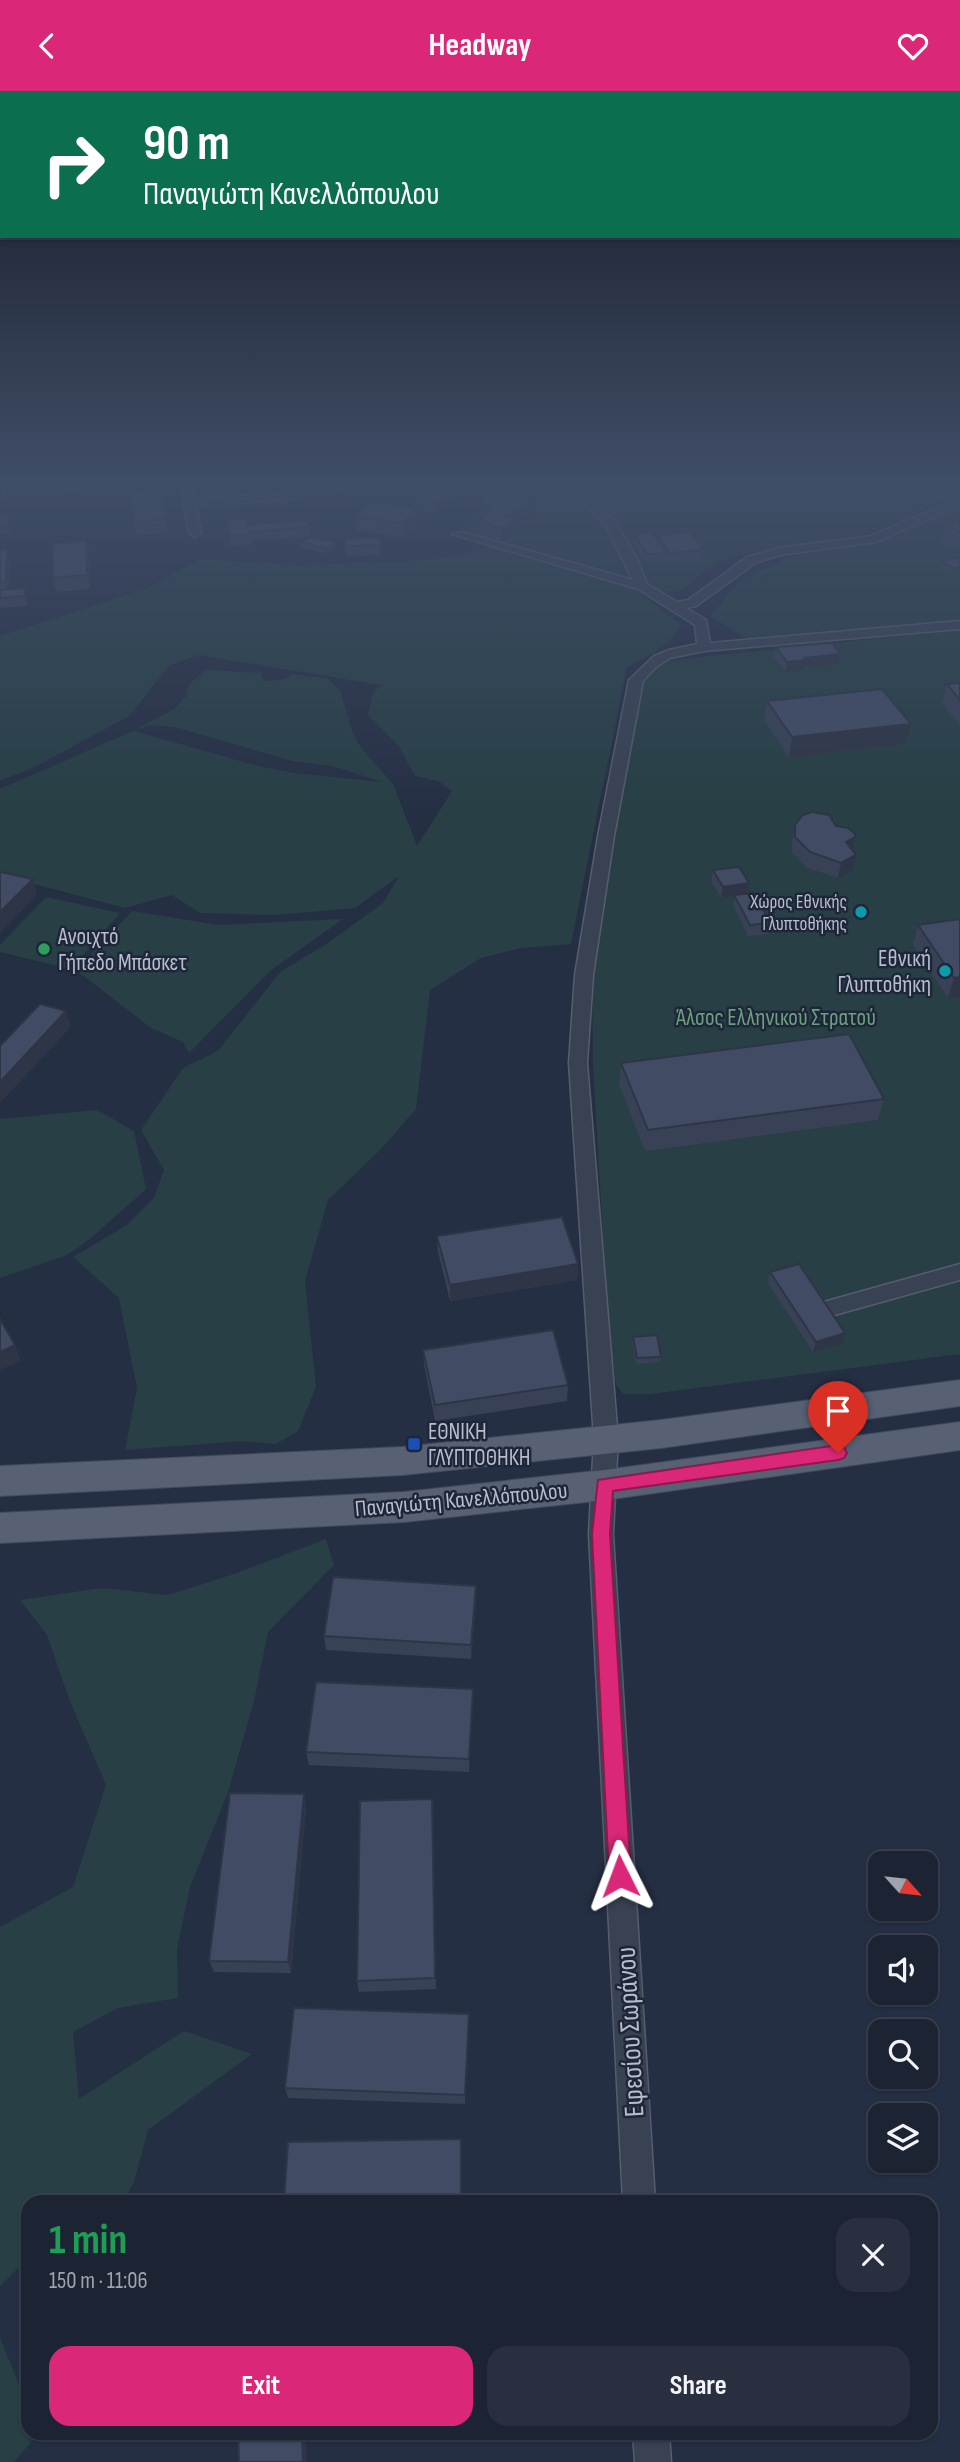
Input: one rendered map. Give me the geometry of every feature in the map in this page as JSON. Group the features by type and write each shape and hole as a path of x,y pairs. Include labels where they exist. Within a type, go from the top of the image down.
{"main road":[{"name":"Παναγιώτη Κανελλόπουλου","path":"0,1482 402,1461 606,1439 960,1393"},
{"name":"Παναγιώτη Κανελλόπουλου","path":"0,1528 404,1507 605,1485 960,1436"}],"street":[{"path":"650,591 701,624 704,647"},
{"path":"677,606 692,603 709,591"},
{"name":"Εφεσίου Σωράνου","path":"639,2195 601,1534 606,1439 578,1063 584,975 606,836 636,680 650,663 672,652 960,625"},
{"path":"820,1311 960,1272"},
{"path":"652,2440 653,2462"}],"green space":[{"path":"140,591 636,591 680,624 665,645 627,667 571,944 521,948 481,958 430,990 416,1109 381,1149 328,1200 305,1281 316,1387 298,1431 276,1444 243,1441 125,1450 137,1388 119,1298 73,1257 127,1225 154,1198 164,1170 141,1130 183,1068 218,1051 280,972 325,945 383,903 399,876 355,908 276,915 200,913 172,895 125,908 0,875 0,789 133,731 174,709 186,696 189,684 206,670 261,673 263,681 286,679 291,674 327,678 340,690 352,731 361,748 393,784 417,846 452,791 438,781 415,776 400,748 368,715 373,693 381,685 199,655 170,665 129,716 35,767 0,781 0,636","holes":["150,725 175,727 292,761 332,766 382,782 295,773 258,766 134,731"]},
{"path":"731,591 960,591 960,620 748,639 710,616"},
{"name":"Άλσος Ελληνικού Στρατού","path":"960,630 960,1354 651,1394 623,1394 616,1385 608,1322 593,1066 592,968 641,681 652,668 673,660"},
{"path":"46,897 120,913 71,969 0,952 0,945"},
{"path":"132,911 218,925 343,919 270,971 189,1053 183,1042 151,1028 76,970"},
{"path":"97,1110 134,1131 146,1189 90,1239 67,1255 0,1278 0,1119"},
{"path":"326,1539 334,1565 268,1632 254,1701 228,1792 190,1887 177,1949 178,1998 118,2008 73,2032 79,2099 184,2031 252,2054 148,2130 134,2182 127,2195 21,2195 21,2269 17,2269 0,2286 0,1927 73,1887 106,1785 69,1699 47,1635 20,1600 102,1588 168,1595 234,1574"},
{"path":"0,2338 21,2396 21,2440 31,2442 14,2462 0,2462"}],"building":[{"path":"0,591 25,591 25,596 0,598"},
{"path":"832,643 840,654 787,662 776,647"},
{"path":"960,683 960,700 947,684"},
{"path":"882,689 911,724 792,737 767,701"},
{"path":"812,812 829,815 836,826 848,828 855,834 855,837 846,842 856,855 841,863 810,852 795,837 795,825 803,815"},
{"path":"739,867 749,883 723,887 713,870"},
{"path":"0,872 33,879 0,912"},
{"path":"754,893 770,923 750,925 734,895"},
{"path":"960,919 960,977 954,978 918,925"},
{"path":"40,1004 66,1011 0,1082 0,1046"},
{"path":"849,1034 884,1099 648,1130 621,1063"},
{"path":"562,1217 578,1264 450,1285 437,1236"},
{"path":"799,1264 845,1333 816,1342 770,1272"},
{"path":"0,1319 15,1345 0,1352"},
{"path":"553,1330 568,1385 435,1405 423,1350"},
{"path":"657,1335 661,1357 637,1358 633,1337"},
{"path":"333,1577 476,1586 471,1645 324,1636"},
{"path":"316,1682 473,1689 469,1759 306,1752"},
{"path":"230,1793 304,1794 288,1962 209,1961"},
{"path":"432,1799 435,1978 357,1981 360,1801"},
{"path":"294,2008 469,2014 465,2095 285,2088"},
{"path":"461,2139 461,2195 284,2195 288,2142"},
{"path":"238,2440 302,2440 303,2462 239,2462"}],"place":[{"name":"Χώρος Εθνικής Γλυπτοθήκης","path":"861,912"},
{"name":"Ανοιχτό Γήπεδο Μπάσκετ","path":"44,949"},
{"name":"Εθνική Γλυπτοθήκη","path":"945,971"},
{"name":"ΕΘΝΙΚΗ ΓΛΥΠΤΟΘΗΚΗ","path":"414,1444"}],"route":[{"path":"620,1876 601,1534 605,1485 838,1453"}]}
